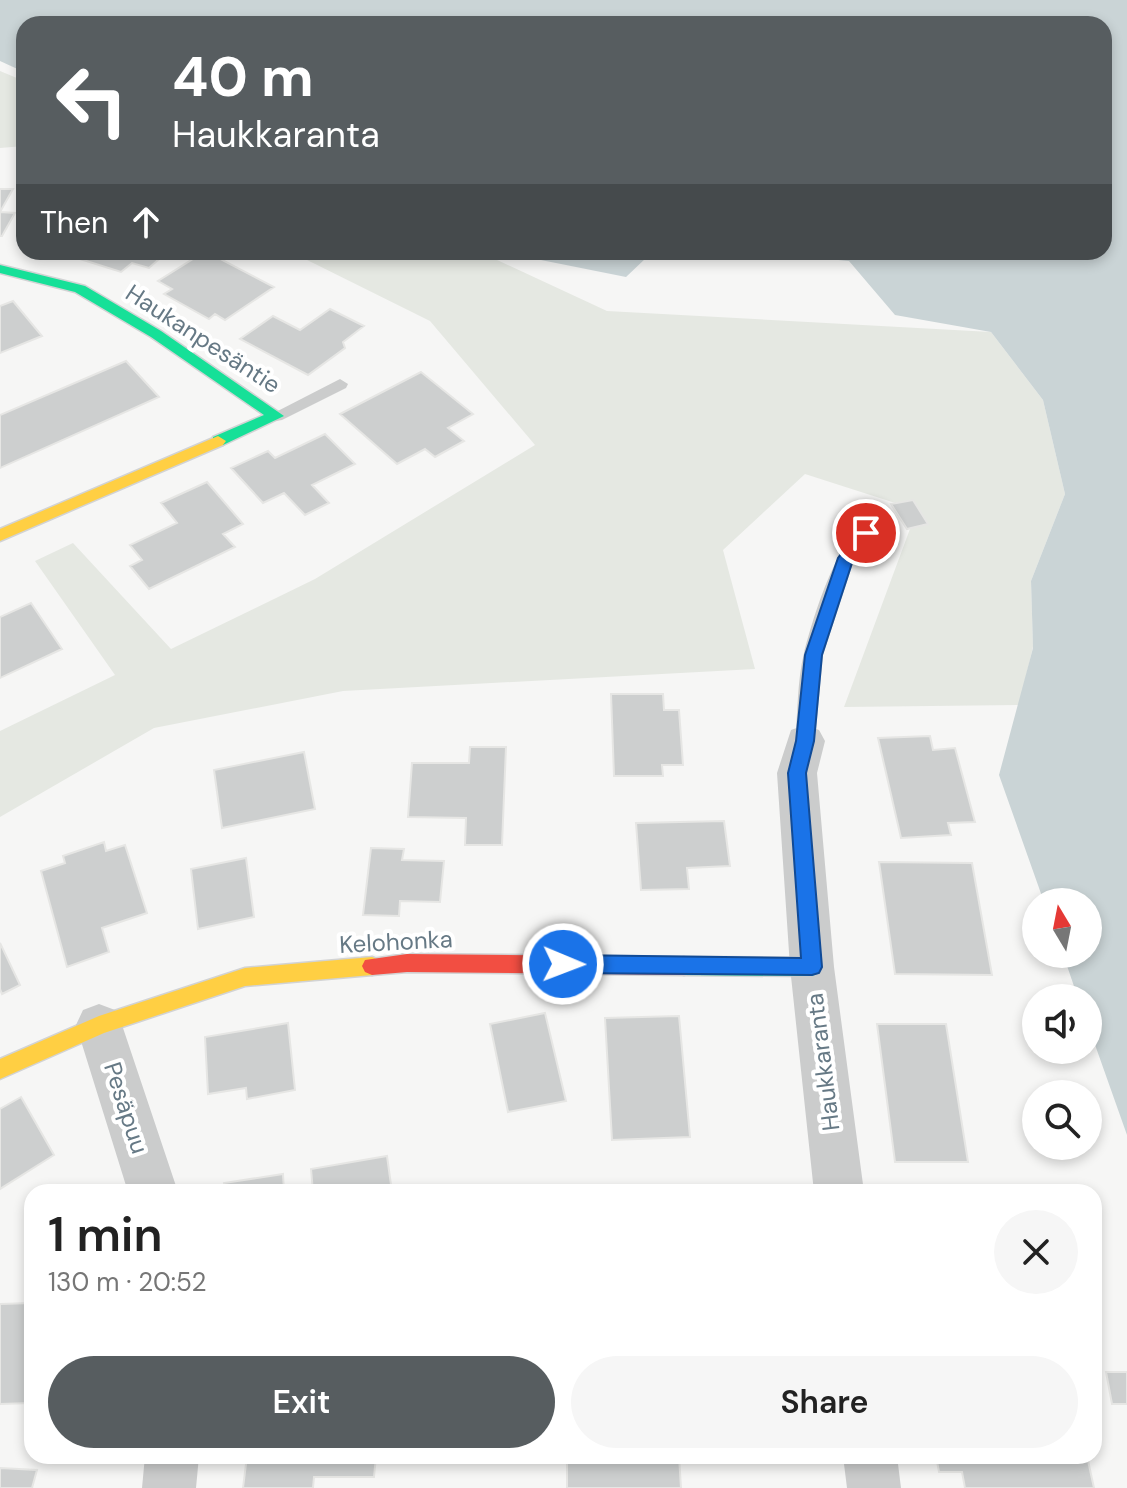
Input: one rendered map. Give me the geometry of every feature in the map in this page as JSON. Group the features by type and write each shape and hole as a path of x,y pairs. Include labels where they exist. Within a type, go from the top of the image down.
{"street":[{"name":"Haukanpesäntie","path":"0,269 80,289 156,334 276,416"},
{"name":"Haukanpesäntie","path":"0,535 276,416"},
{"name":"Haukkaranta","path":"805,741 797,773 812,967 838,1184"},
{"name":"Kelohonka","path":"0,1069 99,1025 245,977 392,964 812,967"},
{"name":"Pesäpuu","path":"99,1025 150,1184"},
{"path":"169,1488 171,1464"},
{"path":"871,1464 874,1488"}],"lane":[{"path":"276,416 340,384"},
{"path":"805,741 813,655 846,558 866,533"}],"shaded area":[{"path":"0,0 1127,0 1127,1135 1102,1064 1102,984 1073,984 1068,968 1102,968 1102,888 1039,888 999,775 1033,648 1031,581 1065,494 1043,400 991,332 895,315 849,261 838,260 1112,260 1112,16 16,16 16,68 0,61"},
{"path":"0,71 16,78 16,147 0,148"},
{"path":"307,260 497,260 607,311 991,332 1043,400 1065,494 1031,581 1033,647 1019,705 844,707 917,510 805,474 723,550 755,669 343,691 154,728 0,817 0,731 115,675 35,561 73,543 171,649 315,579 535,445 430,321"},
{"path":"541,260 644,260 626,277"}],"building":[{"path":"0,189 13,189 0,212"},
{"path":"0,212 15,213 2,236 0,236"},
{"path":"83,260 158,260 149,268 132,263 121,272"},
{"path":"191,260 222,260 274,287 225,320 215,314 209,319 164,294 172,289 158,281"},
{"path":"13,301 42,336 0,353 0,306"},
{"path":"330,309 364,326 343,342 345,348 308,375 240,339 273,316 300,330"},
{"path":"126,361 159,397 0,468 0,415"},
{"path":"421,372 473,414 448,428 464,441 435,457 425,449 397,464 340,414"},
{"path":"325,434 355,464 312,485 329,503 305,515 284,493 263,503 231,468 268,451 275,458"},
{"path":"207,482 243,524 223,534 235,547 149,589 130,566 142,560 130,545 177,523 161,503"},
{"path":"913,500 928,524 907,529 891,504"},
{"path":"31,603 62,649 0,678 0,617"},
{"path":"611,694 663,694 664,710 679,710 683,765 662,765 663,776 614,776"},
{"path":"930,736 933,750 955,748 975,822 948,823 951,835 901,838 878,738"},
{"path":"470,747 506,747 502,845 465,845 466,818 408,817 412,763 469,763"},
{"path":"304,752 315,809 222,828 214,770"},
{"path":"724,821 730,866 687,868 689,889 641,890 636,823"},
{"path":"104,842 106,851 125,845 147,913 102,928 109,952 67,967 41,871 65,863 63,856"},
{"path":"371,848 404,849 402,860 444,861 440,902 400,901 399,916 363,915"},
{"path":"246,858 254,917 198,929 191,869"},
{"path":"879,862 972,863 992,975 895,974"},
{"path":"0,943 20,985 2,994 0,989"},
{"path":"545,1013 566,1101 508,1112 490,1024"},
{"path":"679,1016 690,1137 612,1140 605,1018"},
{"path":"288,1023 295,1090 247,1099 246,1088 208,1094 205,1037"},
{"path":"877,1024 946,1024 968,1162 895,1162"},
{"path":"21,1097 54,1155 0,1189 0,1109"},
{"path":"387,1156 391,1184 312,1184 311,1169"},
{"path":"283,1174 284,1184 224,1183"},
{"path":"24,1303 24,1403 0,1404 0,1304"},
{"path":"1106,1372 1127,1372 1127,1404 1112,1404"},
{"path":"246,1464 375,1464 374,1477 314,1477 313,1488 243,1488"},
{"path":"567,1464 680,1464 681,1488 567,1488"},
{"path":"938,1464 1089,1464 1094,1488 965,1488 962,1472 939,1472"},
{"path":"0,1468 37,1470 32,1488 0,1488"}],"traffic: fast":[{"path":"0,269 80,289 156,334 276,416 218,441"},
{"path":"684,966 812,967"}],"traffic: slow":[{"path":"0,535 218,441"},
{"path":"0,1069 99,1025 245,977 372,966"}],"traffic: jam":[{"path":"372,966 407,963 684,966"}],"route":[{"path":"563,964 812,967 797,773 805,741 813,655 846,558 866,533"}]}
